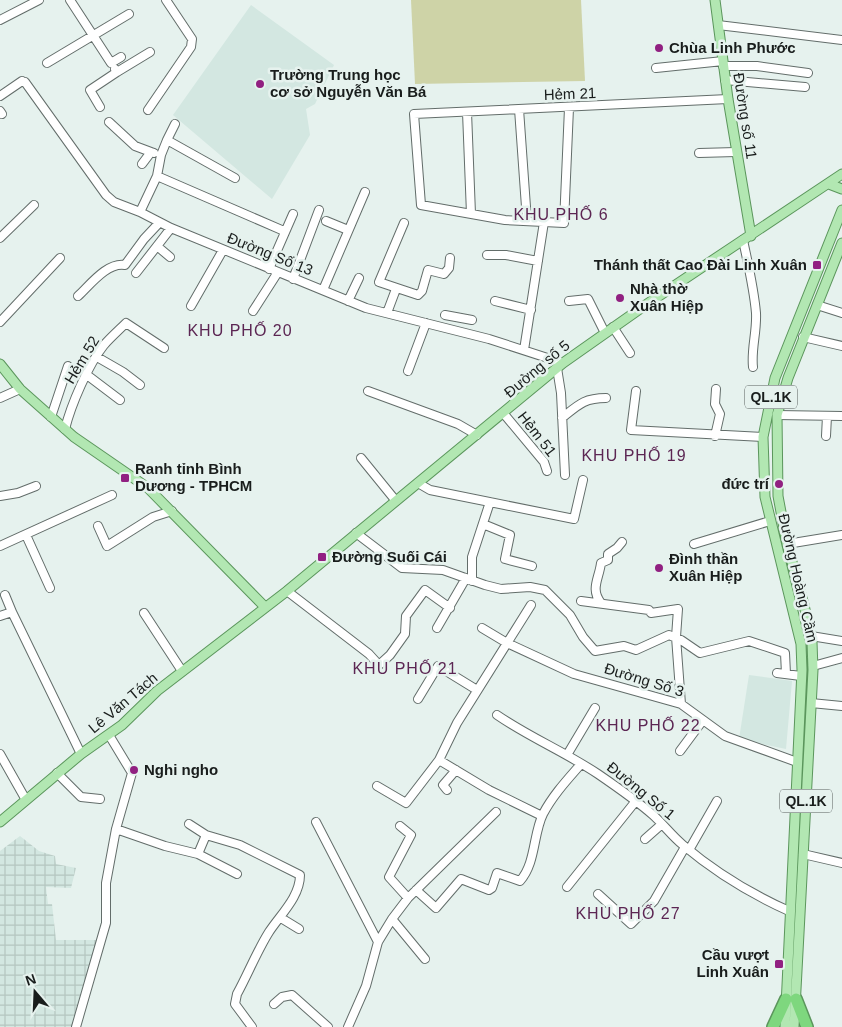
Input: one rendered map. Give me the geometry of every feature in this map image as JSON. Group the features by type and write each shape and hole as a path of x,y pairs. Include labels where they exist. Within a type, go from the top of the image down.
{"highway":[{"path":"773,1027 791,999 807,1027"}],"main road":[{"name":"Đường số 11","path":"714,0 747,238"},
{"name":"Đường số 5","path":"265,606 287,591 560,366 613,327 842,174"},
{"path":"829,184 842,189"},
{"name":"Đường Hoàng Cầm","path":"791,999 789,911 801,644 765,497 763,437 775,378 842,210"},
{"name":"Đường Hoàng Cầm","path":"790,1025 803,854 813,666 811,636 787,544 778,496 778,415 788,378 803,337 842,243"},
{"path":"0,364 20,389 65,429 148,488 265,606"},
{"name":"Lê Văn Tách","path":"0,822 80,754 109,735 182,672 265,606"}],"street":[{"path":"0,20 39,0"},
{"path":"70,0 117,72"},
{"path":"148,110 191,47 192,39 166,0"},
{"path":"47,63 129,14"},
{"path":"718,25 842,40"},
{"path":"100,107 90,90 150,52"},
{"path":"111,63 121,58"},
{"path":"656,68 723,64 757,66 808,73"},
{"path":"725,80 804,86"},
{"name":"Đường Số 13","path":"0,96 23,81 106,195 114,202 140,212 159,223 348,301 524,350 560,366"},
{"name":"Hẻm 21","path":"471,214 421,205 414,114 728,99"},
{"path":"467,112 471,214 505,220 564,223 570,108"},
{"path":"519,109 527,221"},
{"path":"109,122 135,146 161,155"},
{"path":"140,212 157,176 161,155 175,124"},
{"path":"167,140 235,178"},
{"path":"142,164 151,152"},
{"path":"699,153 736,152"},
{"path":"157,176 284,231"},
{"path":"323,290 365,192"},
{"path":"0,238 34,206"},
{"path":"293,278 319,210"},
{"path":"269,269 293,214"},
{"path":"326,222 348,230"},
{"path":"524,350 544,222"},
{"path":"78,296 111,268 119,264 125,265 144,239 159,223"},
{"path":"404,223 379,282 418,295 422,291 428,270 444,274 449,268 450,258"},
{"path":"136,273 171,228"},
{"path":"747,238 756,312 756,335 752,353 753,367"},
{"path":"157,246 170,257"},
{"path":"191,306 223,250"},
{"path":"487,255 506,255 538,261"},
{"path":"0,322 60,258"},
{"path":"253,311 278,272"},
{"path":"348,301 360,278"},
{"path":"387,313 396,289"},
{"path":"569,302 588,299 605,333"},
{"path":"495,301 531,310"},
{"path":"817,305 842,312"},
{"path":"441,327 448,306"},
{"path":"445,315 472,320"},
{"name":"Hẻm 52","path":"65,429 70,408 96,358 104,346 126,323 164,348"},
{"path":"408,370 426,323"},
{"path":"613,327 630,353"},
{"path":"803,337 842,346"},
{"path":"96,358 123,372 140,385"},
{"path":"51,417 68,366"},
{"path":"560,366 565,475"},
{"path":"87,375 120,400"},
{"path":"0,398 20,389"},
{"path":"715,436 720,414 716,404 716,390"},
{"path":"368,391 458,424 477,436"},
{"path":"636,391 631,430 715,436 763,437"},
{"path":"562,418 583,401 591,398 606,398"},
{"name":"Hẻm 51","path":"504,414 544,462 547,471"},
{"path":"778,415 842,416"},
{"path":"826,436 827,416"},
{"path":"361,458 396,501"},
{"path":"418,483 430,490 574,519 584,480"},
{"path":"0,496 18,493 36,486"},
{"path":"0,546 112,495"},
{"path":"437,628 469,580 472,557 490,502"},
{"path":"98,526 107,546 153,517 172,511"},
{"path":"694,544 770,521"},
{"path":"483,524 510,535 505,559 532,566"},
{"path":"356,533 402,568 443,570 501,589 530,587 545,590 570,615 583,637 595,651 624,646 636,650 663,636 676,637 700,653 750,641 778,649 785,653 786,674"},
{"path":"26,535 50,588"},
{"path":"787,544 842,535"},
{"path":"601,603 595,596 594,590 601,563 608,560 608,554 622,542"},
{"path":"287,591 369,654 379,665 390,655 405,634 406,616 425,590 450,608"},
{"path":"5,596 80,754"},
{"path":"581,601 649,610 651,613 678,609 676,637 681,704"},
{"path":"377,786 406,803 439,760 457,723 531,605"},
{"path":"0,616 12,612"},
{"path":"144,613 182,672"},
{"name":"Đường Số 3","path":"482,628 508,643 574,674 681,704 730,738 797,762"},
{"path":"811,636 842,641"},
{"path":"813,666 842,658"},
{"path":"418,699 438,666 477,690"},
{"path":"777,673 801,676"},
{"path":"811,703 842,706"},
{"path":"567,755 595,708"},
{"name":"Đường Số 1","path":"497,715 520,730 555,746 635,802 662,824 687,849 747,890 789,911"},
{"path":"680,751 703,720"},
{"path":"76,1027 106,923 106,891 116,829 132,773 109,735"},
{"path":"0,754 26,800"},
{"path":"439,760 489,790 542,816"},
{"path":"416,890 436,908 461,880 489,890 492,888 497,874 520,881 531,858 542,816 559,790 581,764"},
{"path":"447,790 443,785 456,770"},
{"path":"57,773 81,797 100,799"},
{"path":"598,894 631,924 654,901 717,801"},
{"path":"567,887 635,802"},
{"path":"348,1027 366,986 378,942 392,919 408,898 496,812"},
{"path":"316,822 378,942"},
{"path":"189,824 206,835 240,845 300,875 300,882 294,897 269,933 238,994 235,1004 252,1027"},
{"path":"645,839 662,824"},
{"path":"400,826 411,835 388,877 408,898"},
{"path":"116,829 165,846 198,854 237,874"},
{"path":"198,854 206,835"},
{"path":"803,854 842,862"},
{"path":"280,918 299,929"},
{"path":"392,919 425,959"},
{"path":"274,1004 282,998 292,995 328,1027"}],"shaded area":[{"name":"Trường Trung học cơ sở Nguyễn Văn Bá","path":"251,5 334,65 315,104 306,109 310,135 272,199 173,115"},
{"path":"749,675 792,681 786,749 739,739"},
{"path":"20,836 39,851 55,856 56,864 76,868 71,888 46,887 48,904 52,904 56,940 100,940 74,1027 0,1027 0,851"}],"green space":[{"path":"411,0 581,0 585,81 415,84"}],"place":[{"name":"Chùa Linh Phước","path":"659,48"},
{"name":"Trường Trung học cơ sở Nguyễn Văn Bá","path":"260,84"},
{"name":"Thánh thất Cao Đài Linh Xuân","path":"817,265"},
{"name":"Nhà thờ Xuân Hiệp","path":"620,298"},
{"name":"Ranh tỉnh Bình Dương - TPHCM","path":"125,478"},
{"name":"đức trí","path":"779,484"},
{"name":"Đường Suối Cái","path":"322,557"},
{"name":"Đình thần Xuân Hiệp","path":"659,568"},
{"name":"Nghi ngho","path":"134,770"},
{"name":"Cầu vượt Linh Xuân","path":"779,964"}],"district":[{"name":"KHU PHỐ 6","path":"561,214"},
{"name":"KHU PHỐ 20","path":"240,330"},
{"name":"KHU PHỐ 19","path":"634,455"},
{"name":"KHU PHỐ 21","path":"405,668"},
{"name":"KHU PHỐ 22","path":"648,725"},
{"name":"KHU PHỐ 27","path":"628,913"}]}
